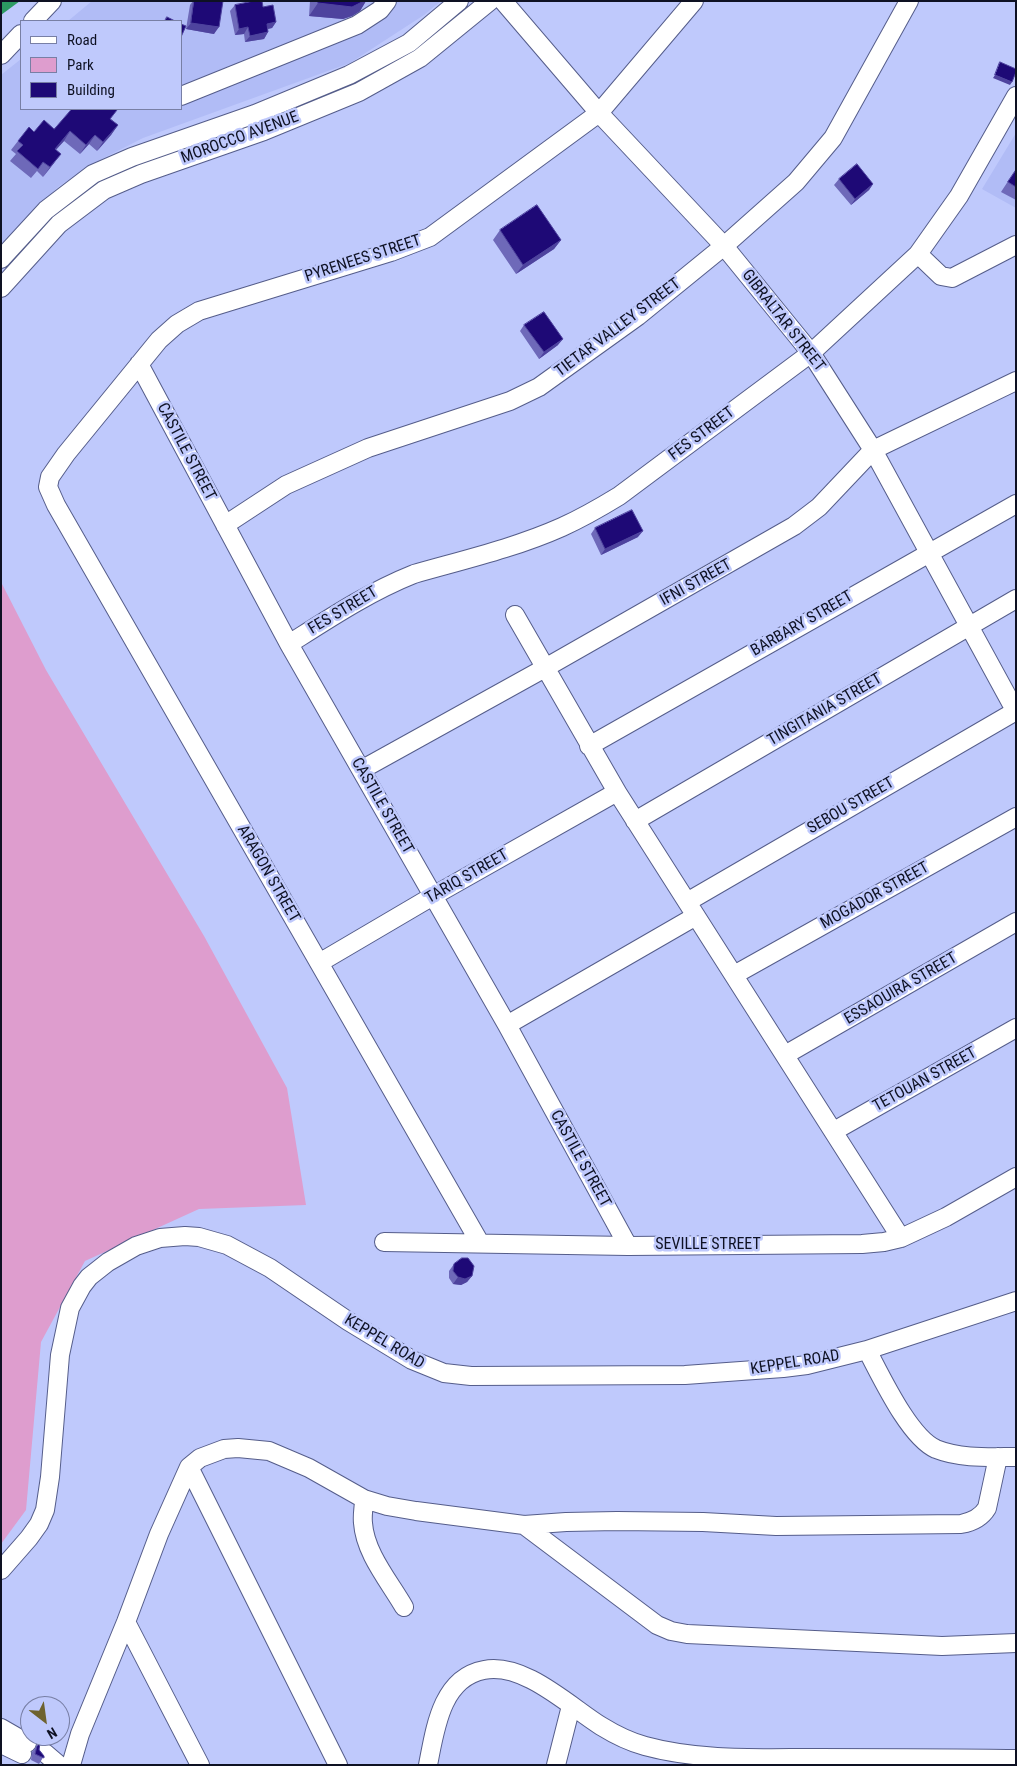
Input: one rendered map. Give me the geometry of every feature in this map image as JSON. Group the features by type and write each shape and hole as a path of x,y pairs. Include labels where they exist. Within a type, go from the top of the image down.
{"street":[{"path":"34,20 52,1"},
{"path":"182,96 356,25 380,10 387,1"},
{"path":"1,259 46,210 93,174 132,157 255,114 349,75 409,43 459,1"},
{"name":"MOROCCO AVENUE","path":"1,288 59,224 104,190 141,174 264,131 359,92 420,58 490,1"},
{"name":"GIBRALTAR STREET","path":"502,1 599,113 724,246 811,353 873,450 1016,711"},
{"name":"PYRENEES STREET","path":"56,505 48,487 50,476 159,340 177,324 199,311 391,252 430,238 599,113 694,1"},
{"name":"TIETAR VALLEY STREET","path":"225,525 286,485 360,452 510,401 539,387 638,316 724,246 796,182 833,138 909,1"},
{"path":"1,55 20,35"},
{"name":"FES STREET","path":"289,644 363,598 399,580 543,535 595,510 620,496 811,353 918,254 959,196 1016,96"},
{"path":"918,254 941,276 952,278 1016,245"},
{"name":"CASTILE STREET","path":"139,364 289,644 507,1025 628,1246"},
{"name":"IFNI STREET","path":"361,770 794,526 819,507 873,450 1016,381"},
{"name":"BARBARY STREET","path":"589,746 1016,504"},
{"name":"ARAGON STREET","path":"56,505 480,1243"},
{"name":"TINGITANIA STREET","path":"635,821 1016,599"},
{"path":"515,615 617,792 901,1238"},
{"name":"SEBOU STREET","path":"507,1025 691,909 1016,711"},
{"name":"TARIQ STREET","path":"319,963 617,792"},
{"name":"MOGADOR STREET","path":"734,976 1016,817"},
{"name":"ESSAOUIRA STREET","path":"785,1055 1016,922"},
{"name":"TETOUAN STREET","path":"834,1131 1016,1028"},
{"name":"SEVILLE STREET","path":"384,1242 628,1246 862,1244 884,1242 901,1238 946,1217 1016,1177"},
{"name":"KEPPEL ROAD","path":"1,1570 29,1538 39,1524 45,1510 50,1477 60,1355 70,1308 89,1277 108,1262 136,1246 160,1238 199,1237 227,1245 270,1268 412,1360 432,1370 471,1376 685,1375 807,1365 867,1350 1016,1301"},
{"path":"71,1765 80,1734 160,1534 189,1467 200,1458 224,1449 238,1448 269,1451 309,1468 364,1499 416,1511 524,1525 617,1521 703,1522 776,1526 961,1524 984,1514 1007,1457 957,1455 935,1448 917,1434 904,1416 867,1350"},
{"path":"189,1467 338,1765"},
{"path":"364,1499 363,1523 367,1542 404,1606"},
{"path":"524,1525 657,1625 671,1631 687,1634 942,1646 1016,1642"},
{"path":"126,1622 200,1765"},
{"path":"428,1765 440,1713 450,1693 457,1684 470,1675 482,1670 507,1670 531,1680 602,1726 621,1736 684,1760 755,1762 1016,1758"},
{"path":"556,1765 571,1706"},
{"path":"1,1728 25,1748 1,1744"},
{"path":"42,1760 59,1765"}],"shaded area":[{"path":"1,1 20,1 1,15"},
{"path":"92,1 441,1 424,15 350,63 143,138 94,163 58,187 1,244 1,75 20,60 20,110 182,110 182,20 69,20"},
{"path":"1016,133 1016,208 982,189"}],"green space":[{"path":"1,582 46,670 204,936 287,1088 306,1205 199,1209 85,1261 41,1342 26,1510 1,1544"}],"building":[{"path":"194,1 223,1 219,27 191,23"},
{"path":"262,1 263,7 273,5 276,22 267,24 268,32 250,36 248,27 239,29 235,5"},
{"path":"318,1 364,1 352,7 318,3"},
{"path":"182,24 186,26 182,35"},
{"path":"1000,62 1016,69 1012,82 995,75"},
{"path":"71,110 117,110 110,119 118,125 103,142 95,135 86,145 70,131 55,149 61,154 50,167 43,162 38,169 17,151 23,145 18,141 29,127 34,132 44,120 54,129"},
{"path":"857,164 873,184 855,199 839,179"},
{"path":"1016,170 1016,187 1008,182"},
{"path":"537,205 561,240 523,265 500,230"},
{"path":"544,312 563,339 544,352 524,325"},
{"path":"632,510 643,531 605,549 595,528"},
{"path":"462,1258 468,1258 474,1266 472,1276 465,1279 458,1277 453,1271 454,1264"},
{"path":"37,1746 40,1746 39,1750 44,1758 35,1754"}]}
